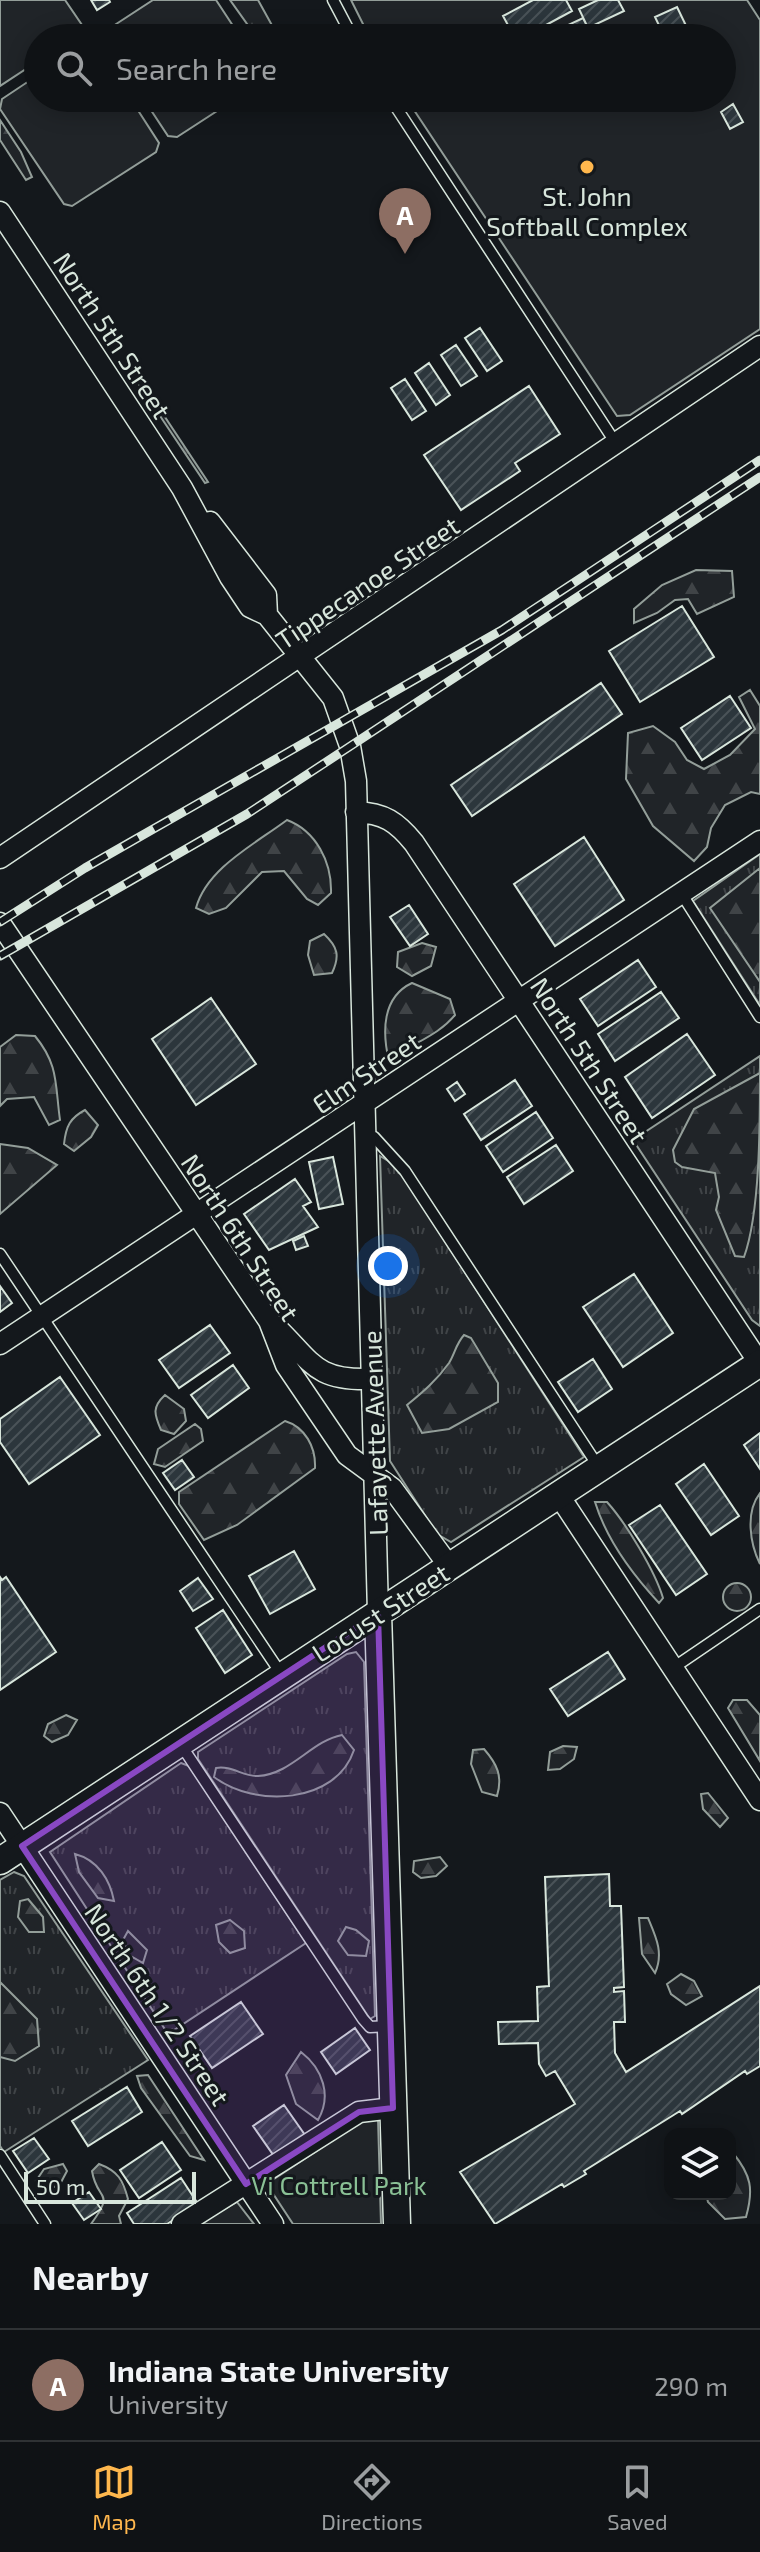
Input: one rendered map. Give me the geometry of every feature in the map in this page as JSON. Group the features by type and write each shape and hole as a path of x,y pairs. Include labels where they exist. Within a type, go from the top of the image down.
{"street":[{"name":"North 5th Street","path":"0,212 182,488 266,595 267,615 301,658"},
{"name":"Tippecanoe Street","path":"0,858 536,500 615,442 760,346"},
{"name":"Lafayette Avenue","path":"301,658 333,698 353,759 397,2224"},
{"name":"North 5th Street","path":"356,812 378,813 401,828 760,1363"},
{"name":"Elm Street","path":"0,1344 760,841"},
{"name":"North 6th Street","path":"0,923 269,1321 286,1365 347,1455 392,1488 449,1566"},
{"path":"269,1321 324,1375 348,1380 372,1379"},
{"name":"Locust Street","path":"0,1861 760,1363"},
{"path":"558,1494 760,1800"},
{"name":"North 6th 1/2 Street","path":"0,1813 273,2224"},
{"path":"182,2224 359,2112 393,2108"}],"lane":[{"path":"333,0 346,24"},
{"path":"399,112 615,442"},
{"path":"681,893 760,1017"},
{"path":"365,1136 374,1137 405,1171 599,1468"},
{"path":"0,1254 282,1676"},
{"path":"673,1668 760,1609"},
{"path":"180,1743 363,2019 370,2027 391,2026"},
{"path":"0,2155 45,2224"}],"highlighted area":[{"path":"378,1613 387,1895 393,2108 359,2112 246,2184 22,1846"}],"green space":[{"path":"0,0 65,0 81,24 24,24 24,70 0,86"},
{"path":"153,0 216,0 232,24 116,24"},
{"path":"230,0 258,0 271,24 247,24"},
{"path":"351,0 747,0 760,20 760,329 630,415 617,416 415,112 736,112 736,24 363,24"},
{"path":"24,84 24,112 139,112 159,143 156,152 72,206 64,204 0,109 2,99"},
{"path":"152,112 215,112 177,137 168,136"},
{"path":"0,120 21,152 32,177 26,180 0,140"},
{"path":"140,386 145,387 208,482 205,483"},
{"path":"696,570 732,571 734,597 697,614 688,599 675,600 657,613 634,623 634,609 662,585"},
{"path":"750,690 760,706 760,794 751,792 725,805 711,828 707,847 694,861 653,826 626,779 628,733 653,726 675,742 687,760 704,769 730,755 755,729 739,697"},
{"path":"287,820 306,832 320,849 329,870 331,893 318,905 307,899 284,871 262,872 226,908 209,914 196,908 210,881 221,869"},
{"path":"760,854 760,1005 693,901"},
{"path":"760,868 760,982 710,908"},
{"path":"324,934 335,948 336,962 332,973 314,975 308,955 310,941"},
{"path":"422,943 436,947 431,966 412,976 397,967 398,952"},
{"path":"412,983 450,999 455,1015 440,1029 389,1061 385,1039 387,1016 395,997"},
{"path":"16,1035 35,1036 52,1066 60,1120 49,1125 34,1097 7,1099 0,1106 0,1047"},
{"path":"760,1056 760,1326 752,1320 633,1140"},
{"path":"760,1073 758,1168 753,1217 744,1257 735,1256 716,1210 719,1197 715,1173 682,1167 675,1162 673,1150 694,1109"},
{"path":"85,1110 98,1125 91,1137 74,1151 64,1144 66,1132 72,1120"},
{"path":"0,1144 28,1148 57,1165 0,1214"},
{"path":"380,1156 395,1165 403,1176 584,1457 451,1542 437,1534 390,1461"},
{"path":"464,1335 471,1338 498,1383 498,1402 449,1429 422,1433 407,1405 430,1386 449,1363"},
{"path":"165,1395 184,1409 186,1421 174,1434 161,1430 156,1415 156,1407"},
{"path":"285,1421 298,1428 308,1439 314,1453 315,1468 237,1525 204,1540 179,1504 179,1492"},
{"path":"195,1424 201,1429 203,1441 165,1467 154,1464 158,1449"},
{"path":"760,1493 760,1564 754,1547 751,1519"},
{"path":"595,1502 607,1502 631,1534 659,1587 663,1598 659,1603 621,1556"},
{"path":"737,1583 747,1587 751,1597 747,1607 737,1611 727,1607 723,1597 727,1587"},
{"path":"356,1652 364,1662 375,2016 370,2019 198,1759 198,1752 347,1654"},
{"path":"733,1700 747,1700 760,1715 760,1761 728,1708"},
{"path":"66,1715 77,1720 68,1735 52,1742 44,1736 48,1724"},
{"path":"342,1735 354,1750 344,1768 330,1781 313,1790 272,1796 231,1787 214,1777 216,1768 232,1769 253,1776 270,1774 331,1738"},
{"path":"563,1746 577,1747 574,1759 560,1769 548,1770 550,1752"},
{"path":"484,1749 498,1771 497,1796 482,1792 471,1764 473,1750"},
{"path":"181,1763 189,1766 306,1943 168,2034 50,1852"},
{"path":"708,1793 728,1818 720,1827 703,1809 701,1794"},
{"path":"75,1854 90,1861 102,1872 114,1901 98,1898 79,1872"},
{"path":"440,1857 447,1866 436,1876 421,1878 413,1872 414,1861"},
{"path":"14,1872 24,1876 148,2060 4,2152 0,2146 0,1880"},
{"path":"28,1899 43,1917 44,1932 29,1932 18,1917 20,1901"},
{"path":"639,1918 648,1918 656,1938 659,1959 655,1973 642,1954"},
{"path":"230,1920 244,1931 245,1948 230,1953 219,1942 216,1925"},
{"path":"346,1927 356,1930 369,1941 366,1956 348,1955 338,1941"},
{"path":"128,1931 147,1950 143,1963 129,1955 123,1940"},
{"path":"681,1974 694,1981 702,1996 686,2005 671,1994 667,1984"},
{"path":"0,1982 37,2019 39,2046 15,2061 0,2057"},
{"path":"301,2052 315,2066 323,2083 324,2102 318,2120 296,2104 286,2075"},
{"path":"148,2075 204,2160 190,2156 141,2088 137,2076"},
{"name":"Vi Cottrell Park","path":"378,2118 381,2224 293,2224 270,2189 271,2181 362,2121"},
{"path":"736,2157 749,2183 746,2217 725,2219 708,2202 736,2200"},
{"path":"63,2164 67,2171 59,2186 42,2189 36,2181 44,2169"},
{"path":"99,2164 115,2173 124,2186 128,2199 119,2216 121,2224 91,2224 104,2200 92,2171"},
{"path":"237,2202 254,2224 198,2224"}],"building":[{"path":"91,0 109,0 110,2 97,10"},
{"path":"533,0 566,0 572,11 548,24 507,24 503,16"},
{"path":"598,0 618,0 624,11 596,24 586,24 579,9"},
{"path":"677,7 685,24 658,24 655,17"},
{"path":"583,18 586,24 570,24"},
{"path":"736,109 743,122 730,129 721,112 736,112"},
{"path":"480,328 502,361 487,371 465,338"},
{"path":"456,345 477,376 461,386 441,355"},
{"path":"429,363 450,395 436,405 415,373"},
{"path":"405,379 426,411 412,420 391,388"},
{"path":"529,386 560,434 515,463 520,471 461,510 424,455"},
{"path":"682,606 714,657 640,702 609,651"},
{"path":"601,683 622,714 472,816 451,785"},
{"path":"730,696 751,728 702,760 681,728"},
{"path":"584,837 624,900 555,946 514,884"},
{"path":"409,905 428,934 410,946 390,917"},
{"path":"638,960 656,987 598,1026 580,999"},
{"path":"661,992 679,1018 615,1061 598,1034"},
{"path":"211,998 256,1064 196,1105 152,1039"},
{"path":"687,1034 715,1075 652,1118 625,1077"},
{"path":"515,1080 532,1106 481,1140 464,1114"},
{"path":"457,1082 465,1094 455,1101 447,1089"},
{"path":"536,1112 553,1138 503,1172 486,1146"},
{"path":"556,1145 573,1171 524,1204 507,1177"},
{"path":"333,1157 343,1204 319,1209 309,1162"},
{"path":"295,1179 311,1202 303,1206 318,1227 269,1250 244,1214"},
{"path":"304,1236 308,1246 296,1250 293,1241"},
{"path":"634,1274 673,1333 623,1367 583,1307"},
{"path":"0,1286 12,1303 0,1312"},
{"path":"210,1325 230,1353 179,1388 159,1360"},
{"path":"593,1359 612,1389 578,1412 558,1382"},
{"path":"233,1365 249,1388 208,1418 191,1395"},
{"path":"60,1377 100,1435 29,1484 0,1442 0,1419"},
{"path":"760,1433 760,1469 744,1445"},
{"path":"182,1460 194,1477 175,1490 163,1473"},
{"path":"704,1464 739,1516 711,1535 676,1484"},
{"path":"660,1505 707,1574 676,1595 629,1525"},
{"path":"294,1551 315,1589 270,1614 249,1576"},
{"path":"0,1577 2,1580 6,1577 56,1652 0,1690"},
{"path":"198,1578 213,1599 193,1611 180,1591"},
{"path":"223,1610 252,1655 225,1673 196,1628"},
{"path":"608,1652 625,1679 568,1716 550,1689"},
{"path":"609,1874 610,1906 621,1906 624,1987 614,1988 614,1992 624,1991 625,2022 614,2022 615,2053 626,2072 760,1986 760,2066 747,2074 745,2071 682,2114 680,2111 584,2171 586,2174 564,2187 562,2184 495,2224 460,2172 575,2104 555,2071 546,2076 539,2064 538,2043 499,2044 498,2022 538,2021 537,1987 549,1986 545,1877"},
{"path":"241,2002 263,2034 212,2068 190,2036"},
{"path":"355,2028 370,2050 336,2074 321,2052"},
{"path":"127,2087 142,2112 88,2146 72,2121"},
{"path":"284,2105 305,2135 274,2156 253,2126"},
{"path":"34,2138 49,2159 28,2173 13,2151"},
{"path":"162,2142 181,2170 139,2198 120,2170"},
{"path":"181,2178 198,2204 167,2224 134,2224 127,2213"},
{"path":"89,2192 101,2209 84,2220 72,2203"}],"railway":[{"path":"0,922 85,868 502,630 760,460"},
{"path":"0,956 247,814 760,477"}],"place":[{"name":"St. John Softball Complex","path":"587,167"},
{"name":"Indiana State University","path":"405,254"}]}
